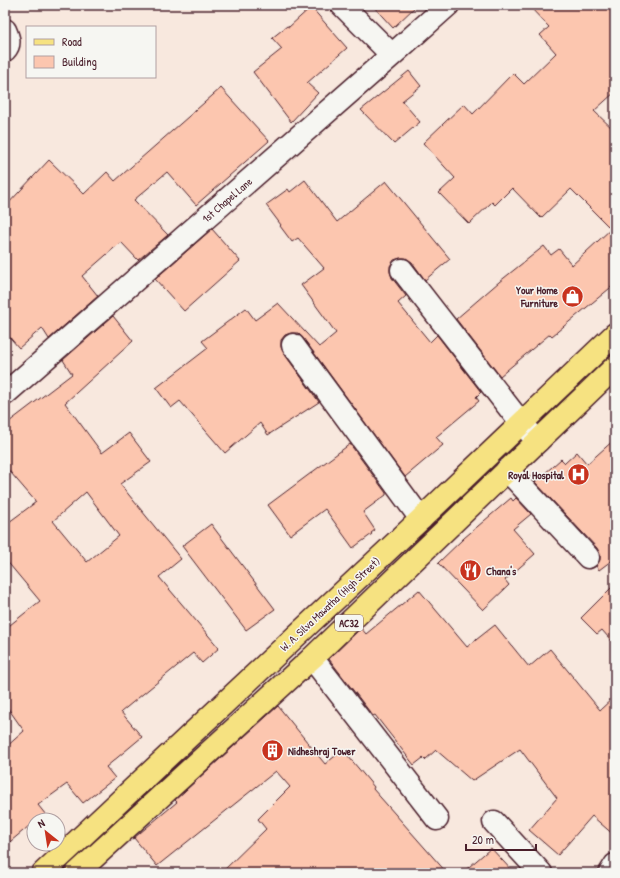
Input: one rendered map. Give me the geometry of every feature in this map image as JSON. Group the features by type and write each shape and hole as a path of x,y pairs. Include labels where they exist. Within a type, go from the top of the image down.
{"main road":[{"name":"W. A. Silva Mawatha (High Street)","path":"43,873 615,334"},
{"name":"AC32","path":"77,873 312,658 615,367"}],"street":[{"path":"342,5 392,55"},
{"name":"1st Chapel Lane","path":"5,394 448,5"},
{"path":"5,30 9,38 7,48 5,50"},
{"path":"402,270 520,424 538,441"},
{"path":"292,345 421,518"},
{"path":"507,470 588,557"},
{"path":"312,658 437,819"},
{"path":"494,822 541,873"},
{"path":"610,873 615,865"}],"building":[{"path":"372,5 417,5 393,28"},
{"path":"528,5 615,5 615,92 594,111 615,131 615,284 552,336 550,334 500,376 456,319 544,246 551,255 559,249 572,265 611,229 571,189 541,218 512,188 495,205 492,202 469,224 439,193 455,178 423,143 464,104 473,114 513,73 524,84 556,53 540,35 549,27"},
{"path":"311,7 347,48 307,83 318,93 291,122 253,72 282,49 272,38 287,26 289,27"},
{"path":"409,71 421,86 402,101 420,122 394,144 361,110"},
{"path":"221,88 269,141 196,205 167,172 134,200 168,235 138,260 121,242 82,276 98,296 49,339 42,328 19,348 5,332 5,207 49,160 84,194 107,172 115,181"},
{"path":"305,180 337,222 386,181 450,259 425,280 412,262 406,258 394,260 390,266 392,278 406,296 398,303 430,342 437,335 481,392 476,397 479,401 436,437 443,445 405,477 298,333 285,335 281,340 281,347 319,402 268,435 260,423 225,453 180,401 171,408 156,388 208,348 202,341 246,308 255,320 278,303 319,347 336,333 301,285 324,268 298,238 292,242 266,205 288,189 290,192"},
{"path":"212,229 240,261 184,311 155,279"},
{"path":"113,316 133,341 65,403 102,453 129,433 151,462 120,484 181,559 159,577 219,648 202,663 193,653 121,712 142,737 106,767 115,778 83,803 67,784 38,805 44,812 26,812 26,828 5,846 5,748 24,731 5,704 5,629 40,601 5,559 5,525 36,502 5,466 5,425 72,374 63,360","holes":["86,492 119,536 87,562 53,521"]},
{"name":"Royal Hospital","path":"615,439 615,558 599,570 596,566 600,560 600,554 597,548 535,482 561,459 565,463 577,452 587,464"},
{"path":"350,444 386,493 386,495 363,512 375,530 353,548 325,509 290,535 268,505"},
{"path":"511,498 513,501 516,498 531,514 513,529 535,554 505,580 509,585 483,610 438,563 464,538"},
{"path":"211,524 275,609 246,630 182,546"},
{"path":"615,584 615,645 602,630 597,634 581,618"},
{"path":"419,590 467,647 495,625 529,667 550,649 600,710 615,696 615,836 592,816 558,855 529,830 557,798 520,749 472,781 436,750 425,760 423,758 414,765 375,715 373,716 329,659 361,628 366,634"},
{"path":"278,706 325,764 343,750 374,787 373,789 447,873 221,873 266,829 258,819 290,787 276,771 157,866 134,838 177,802 175,800"},
{"path":"491,848 514,873 462,873"}],"place":[{"name":"Your Home Furniture","path":"573,296"},
{"name":"Royal Hospital","path":"579,475"},
{"name":"Chana's","path":"471,571"},
{"name":"Nidheshraj Tower","path":"272,751"}]}
